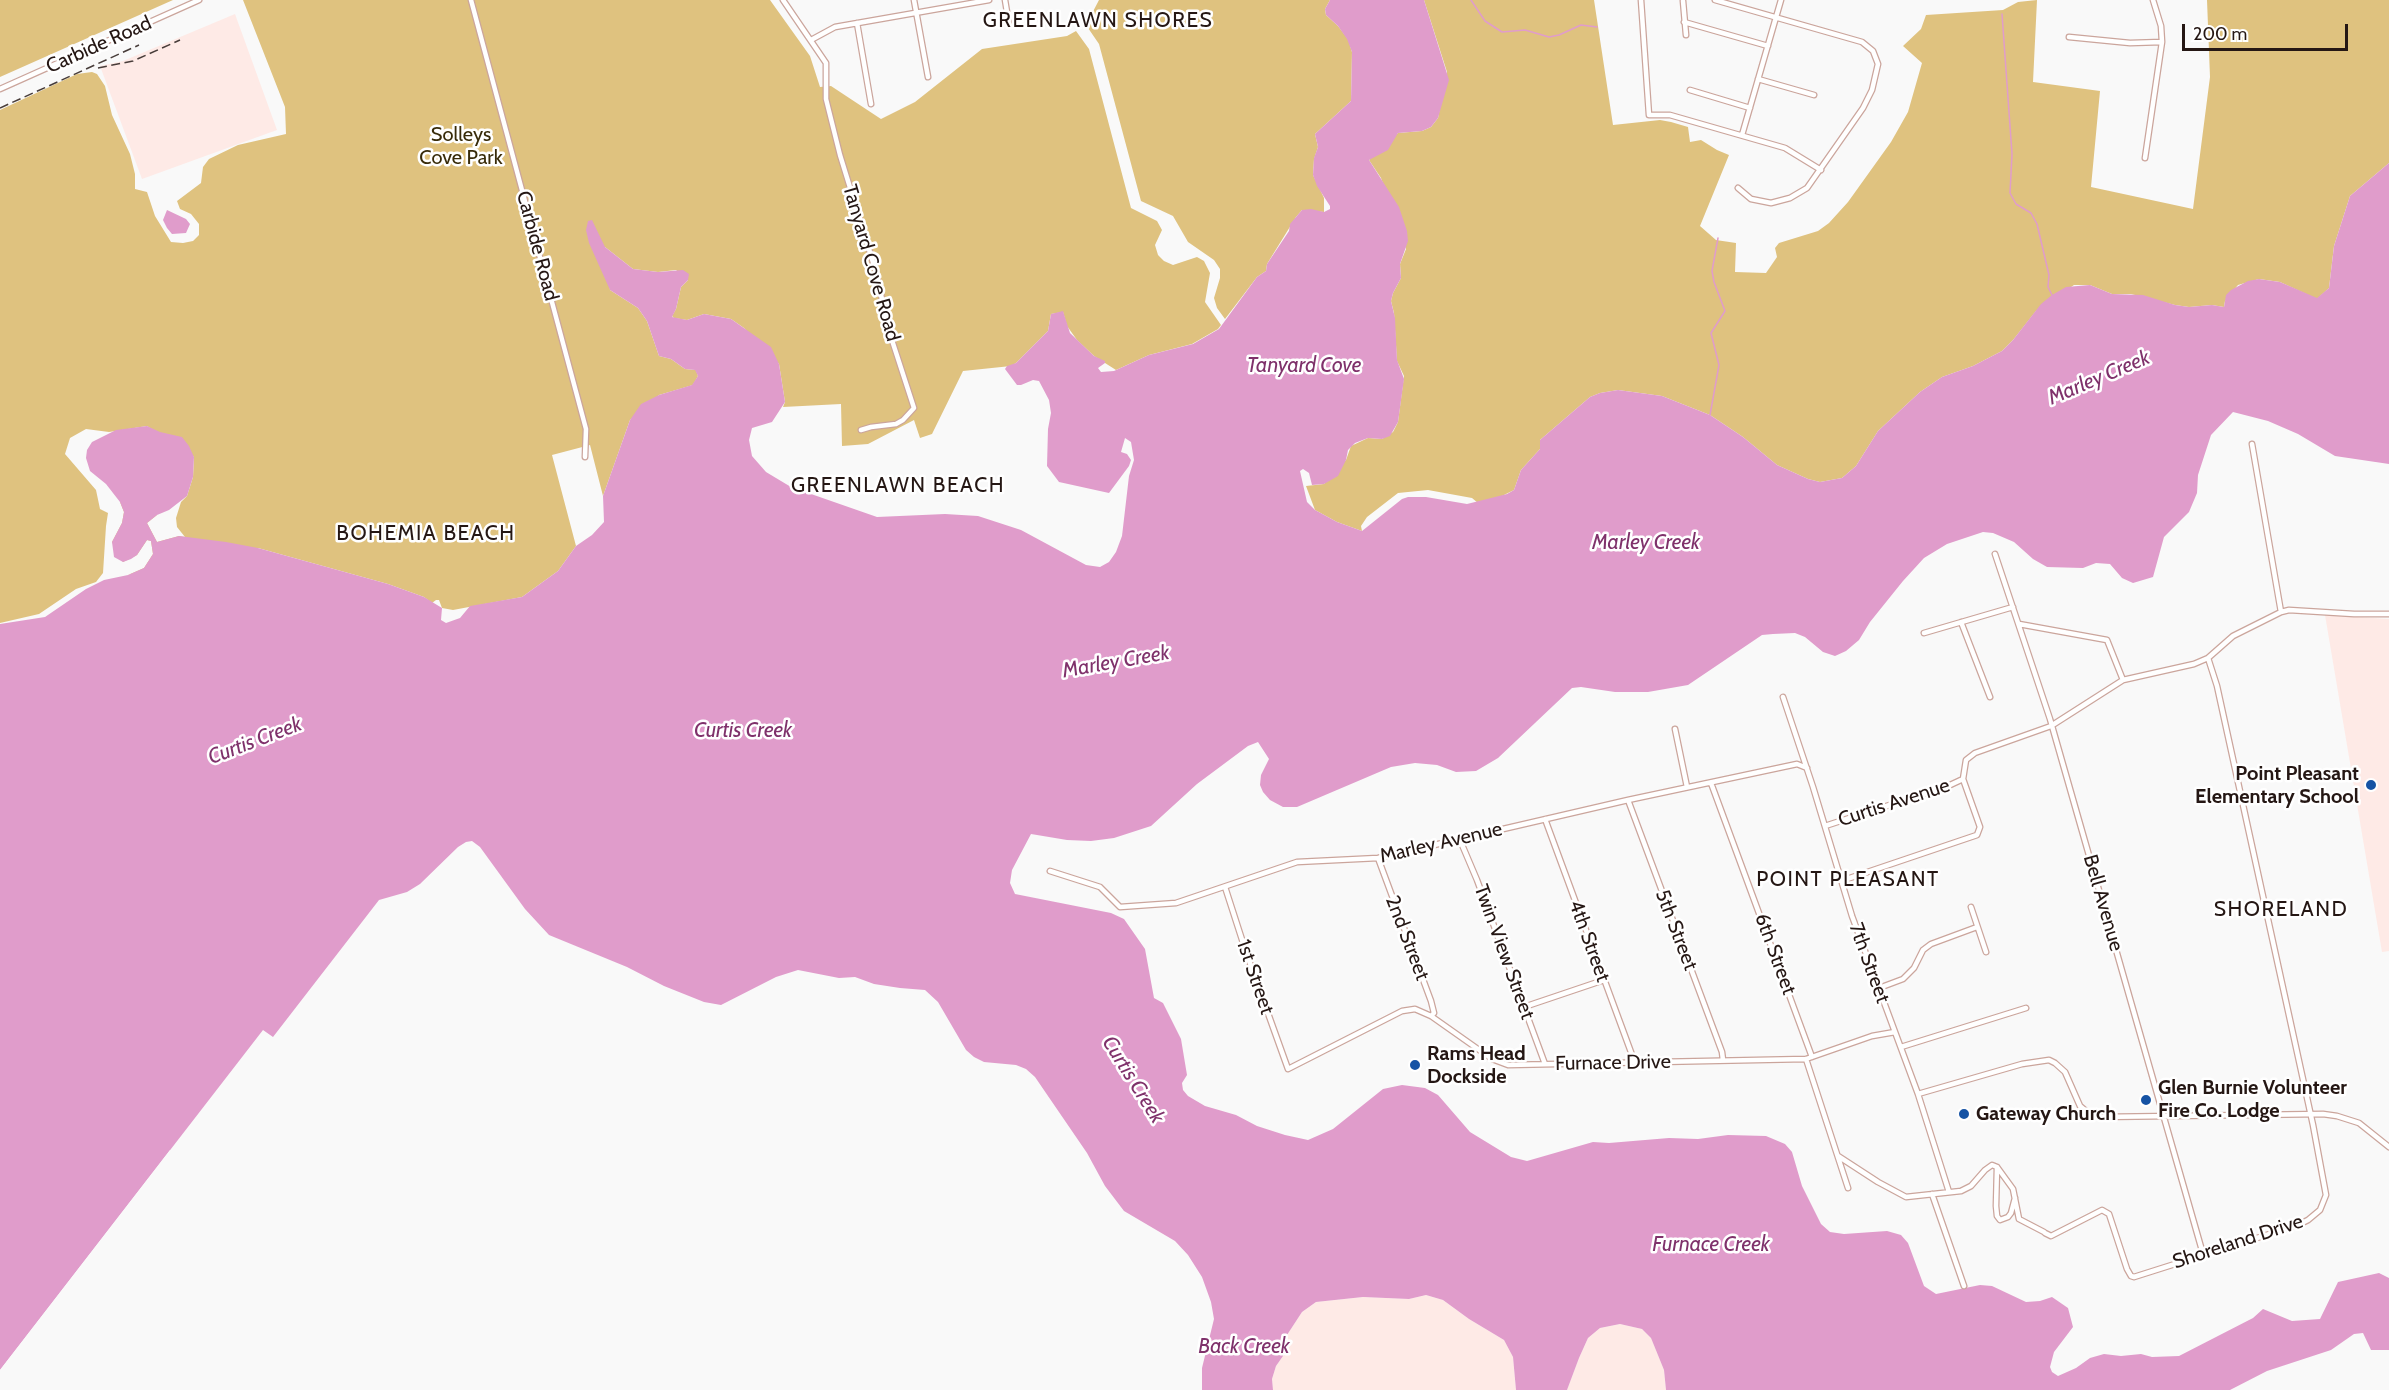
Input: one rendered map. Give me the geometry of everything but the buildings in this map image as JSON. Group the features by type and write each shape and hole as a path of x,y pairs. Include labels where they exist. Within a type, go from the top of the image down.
{"street":[{"name":"Carbide Road","path":"0,89 199,0"},
{"name":"Carbide Road","path":"471,0 586,429 585,457"},
{"path":"783,0 811,40 827,29 989,0"},
{"path":"914,0 928,77"},
{"path":"1005,0 1009,24"},
{"path":"1641,0 1649,115 1670,115 1790,149 1821,170"},
{"path":"1715,0 1862,42 1870,47 1877,59 1878,73 1868,99 1821,170 1802,192 1778,202 1757,201 1746,196 1738,188"},
{"path":"1737,6 1738,0"},
{"path":"1743,135 1781,0"},
{"path":"2145,158 2162,42 2161,26 2153,0"},
{"path":"1683,1 1686,34"},
{"path":"1684,22 1768,46"},
{"path":"857,23 871,104"},
{"path":"2069,37 2130,43 2162,42"},
{"name":"Tanyard Cove Road","path":"811,40 823,58 826,69 826,99 840,155 876,272 889,331 914,408 896,424 861,430"},
{"path":"1758,80 1814,95"},
{"path":"1690,90 1750,108"},
{"path":"2252,444 2281,612"},
{"name":"Bell Avenue","path":"1995,554 2051,726 2204,1254"},
{"path":"1924,633 2013,607"},
{"path":"1841,881 1977,835 1980,827 1963,779 1966,760 1975,753 2051,726 2123,680 2194,664 2208,658 2233,636 2289,610 2389,614"},
{"path":"1961,622 1989,697"},
{"path":"2019,624 2107,640 2123,680"},
{"name":"Shoreland Drive","path":"2015,1198 2019,1219 2051,1236 2102,1210 2109,1214 2127,1269 2132,1276 2298,1225 2320,1210 2326,1195 2217,686 2208,658"},
{"name":"7th Street","path":"1783,698 1841,881 1918,1094 1949,1192"},
{"path":"1675,729 1687,788"},
{"name":"Marley Avenue","path":"1050,871 1100,887 1120,907 1176,903 1282,866 1307,860 1378,858 1628,800 1797,764 1807,768"},
{"name":"Curtis Avenue","path":"1825,826 1963,779"},
{"name":"6th Street","path":"1711,783 1809,1058 1848,1188"},
{"name":"5th Street","path":"1628,800 1722,1052 1723,1060"},
{"name":"4th Street","path":"1545,819 1635,1063"},
{"name":"Twin View Street","path":"1460,840 1478,880 1545,1064"},
{"name":"2nd Street","path":"1378,858 1431,1001 1434,1013 1431,1016"},
{"name":"1st Street","path":"1225,887 1286,1067"},
{"path":"1971,907 1986,951"},
{"path":"1878,988 1904,979 1914,968 1923,950 1931,944 1977,927"},
{"path":"1524,1007 1604,980"},
{"path":"1901,1047 2026,1008"},
{"name":"Furnace Drive","path":"1286,1067 1290,1068 1402,1011 1415,1009 1431,1016 1492,1059 1508,1065 1809,1058 1872,1036 1895,1032"},
{"path":"1918,1094 2022,1064 2049,1060 2065,1072 2076,1100 2086,1111 2099,1117 2310,1114 2337,1116 2359,1123 2389,1147"},
{"path":"1838,1156 1898,1194 1917,1197 1961,1191 1971,1186 1992,1165 1997,1167 2005,1176 2015,1198 2011,1213 2000,1220 1996,1206 1997,1167"},
{"path":"1932,1194 1964,1286"}],"shaded area":[{"path":"235,14 277,130 142,179 100,66 123,61"},
{"name":"Point Pleasant Elementary School","path":"2325,615 2389,619 2389,951 2382,952"},
{"path":"1426,1295 1443,1300 1504,1340 1513,1357 1516,1390 1273,1390 1272,1379 1276,1366 1283,1356 1287,1335 1302,1312 1316,1302 1363,1297 1409,1299"},
{"path":"1620,1324 1642,1329 1651,1338 1664,1370 1666,1390 1567,1390 1588,1338 1600,1328"}],"green space":[{"path":"0,0 173,0 0,77"},
{"name":"Solleys Cove Park","path":"243,0 770,0 810,56 820,87 831,86 881,119 915,102 982,49 1067,36 1076,31 1089,49 1131,208 1157,221 1162,230 1155,245 1158,255 1164,261 1173,265 1197,257 1204,261 1210,273 1205,302 1221,325 1192,344 1149,355 1116,370 1094,356 1077,340 1067,326 1063,312 1051,314 1048,331 1016,363 1011,366 963,371 932,434 920,438 914,420 868,444 842,446 841,404 783,407 785,402 779,364 744,328 731,319 704,314 687,320 674,318 672,316 681,287 688,280 676,270 658,272 633,269 605,247 610,290 638,308 647,321 659,356 671,359 685,369 696,370 698,376 693,385 659,395 630,420 603,496 590,445 552,455 576,546 558,571 522,597 453,610 442,608 439,600 432,603 424,597 388,584 258,548 128,575 144,568 153,554 151,541 147,540 137,555 123,562 112,542 122,523 124,512 120,502 157,515 147,523 157,542 179,536 185,537 177,527 176,518 193,477 194,457 147,426 109,432 86,429 70,438 65,454 96,490 100,509 108,513 103,573 96,582 76,589 39,614 0,623 0,110 77,74 92,72 97,74 105,86 112,115 130,154 135,174 135,189 147,192 155,216 171,242 193,241 199,235 199,224 191,214 180,209 177,201 201,183 203,167 209,159 238,145 286,134 285,107"},
{"path":"1099,0 1330,0 1325,9 1326,15 1348,39 1352,52 1351,101 1315,134 1318,147 1314,159 1313,175 1324,198 1324,212 1302,210 1267,264 1266,271 1257,277 1225,319 1217,308 1214,298 1220,278 1220,269 1214,260 1188,242 1173,216 1141,201 1099,44 1086,25"},
{"path":"1424,0 1594,0 1613,125 1660,120 1671,122 1688,127 1690,142 1701,140 1729,155 1700,226 1716,240 1736,243 1735,272 1766,273 1777,257 1775,248 1779,243 1818,231 1829,223 1848,202 1891,142 1908,112 1922,63 1903,46 1921,29 1926,15 2003,10 2018,2 2037,0 2033,82 2100,91 2091,187 2193,209 2210,77 2207,0 2389,0 2389,163 2350,196 2334,246 2329,288 2317,299 2280,282 2259,279 2238,285 2225,301 2224,307 2175,305 2131,294 2112,294 2090,285 2074,285 2036,311 2002,351 1973,366 1942,377 1920,392 1878,431 1856,466 1842,478 1820,482 1808,479 1777,465 1743,437 1710,415 1662,396 1618,390 1590,397 1540,440 1540,449 1521,470 1514,490 1500,497 1478,503 1472,498 1428,490 1398,493 1367,517 1361,526 1362,531 1337,522 1315,510 1306,486 1324,484 1346,460 1351,446 1368,438 1382,439 1393,432 1398,422 1404,376 1397,361 1391,301 1401,278 1400,264 1406,249 1381,178 1369,160 1398,133 1422,131 1431,127 1438,118 1447,72"}],"water":[{"path":"1330,0 1424,0 1449,80 1438,118 1431,127 1422,131 1398,133 1388,150 1369,160 1399,207 1407,231 1408,241 1400,264 1401,278 1391,301 1395,318 1397,360 1404,379 1398,422 1390,436 1382,439 1368,438 1355,443 1348,450 1338,476 1324,484 1312,485 1309,473 1303,469 1300,471 1307,502 1315,510 1337,522 1362,531 1402,499 1408,497 1426,497 1467,504 1507,494 1514,490 1521,470 1540,449 1540,440 1590,397 1618,390 1662,396 1710,415 1743,437 1777,465 1808,479 1820,482 1842,478 1856,466 1878,431 1920,392 1942,377 1973,366 2002,351 2041,304 2066,287 2090,285 2112,294 2143,295 2175,305 2224,307 2226,295 2231,290 2248,281 2259,279 2280,282 2317,298 2329,288 2334,246 2350,196 2389,163 2389,464 2335,456 2298,434 2268,421 2233,412 2211,435 2198,475 2197,493 2189,512 2164,537 2153,577 2133,583 2122,578 2110,564 2096,563 2083,568 2047,567 2033,559 2014,542 1993,533 1983,532 1947,544 1924,558 1870,622 1859,640 1846,651 1835,656 1823,652 1805,637 1795,633 1762,635 1688,685 1648,692 1572,688 1498,758 1476,771 1456,772 1437,765 1415,763 1391,767 1297,807 1283,807 1270,800 1263,792 1260,785 1261,775 1269,759 1258,742 1248,746 1197,784 1151,826 1114,838 1091,841 1031,834 1012,870 1010,883 1015,894 1111,913 1124,919 1145,949 1154,998 1163,1003 1181,1039 1187,1075 1182,1083 1183,1090 1188,1096 1205,1106 1236,1115 1257,1126 1308,1140 1333,1129 1383,1089 1402,1085 1425,1088 1438,1095 1470,1132 1511,1157 1527,1161 1593,1142 1609,1143 1669,1138 1698,1139 1728,1135 1766,1136 1785,1144 1792,1152 1802,1186 1821,1224 1830,1232 1844,1234 1887,1231 1901,1235 1908,1243 1924,1286 1936,1294 1980,1285 1992,1286 2026,1302 2052,1297 2068,1308 2073,1327 2054,1352 2050,1367 2052,1372 2058,1376 2076,1368 2090,1358 2104,1354 2179,1356 2253,1318 2263,1309 2292,1321 2320,1319 2338,1282 2379,1273 2389,1278 2389,1350 2371,1350 2363,1333 2354,1334 2331,1350 2267,1371 2230,1390 1666,1390 1664,1370 1651,1338 1642,1329 1620,1324 1600,1328 1588,1338 1567,1390 1516,1390 1513,1357 1504,1340 1443,1300 1426,1295 1409,1299 1363,1297 1316,1302 1302,1312 1287,1335 1283,1356 1276,1366 1272,1379 1273,1390 1202,1390 1202,1368 1214,1319 1202,1277 1188,1255 1175,1241 1124,1211 1105,1186 1087,1153 1035,1077 1026,1069 1016,1065 984,1062 974,1057 966,1050 938,1002 925,990 874,984 855,977 839,978 798,970 776,977 721,1005 704,1002 549,935 525,909 480,847 472,841 458,847 420,884 407,892 379,900 273,1037 263,1030 0,1370 0,624 45,617 86,589 104,580 128,575 144,568 153,554 151,541 147,540 137,555 131,559 123,562 114,557 112,542 122,523 124,512 120,502 106,484 90,471 86,458 87,450 92,442 116,430 147,426 160,432 182,437 189,446 194,457 193,477 187,496 147,523 157,542 179,536 226,542 258,548 388,584 424,597 442,608 441,620 446,623 460,618 470,606 522,597 558,571 576,546 592,535 604,522 603,496 630,420 641,404 659,395 692,385 698,376 695,370 685,369 671,359 659,356 647,321 638,308 610,290 589,243 586,230 588,221 592,220 605,247 633,269 658,272 683,270 689,274 688,280 681,287 672,317 687,320 704,314 731,319 771,347 779,364 785,402 772,422 752,428 749,440 752,456 766,472 791,487 877,517 945,514 978,516 1021,530 1086,565 1100,567 1109,562 1122,536 1129,476 1134,460 1131,442 1125,438 1121,452 1127,454 1131,460 1129,466 1109,493 1059,482 1047,466 1051,413 1049,400 1039,381 1033,380 1017,385 1005,369 1016,363 1048,331 1051,314 1063,311 1070,333 1094,356 1105,361 1098,368 1101,372 1114,371 1149,355 1193,344 1219,329 1257,277 1266,271 1267,264 1289,231 1290,224 1302,210 1311,209 1324,212 1330,209 1313,175 1314,158 1318,147 1315,134 1351,101 1352,52 1338,26 1326,15 1325,9"},
{"path":"167,210 186,219 190,224 186,233 172,234 167,228 163,220"}],"pier":[{"path":"170,1150 173,1151 0,1373 0,1370"}],"waterway":[{"path":"1471,0 1485,21 1502,32 1525,30 1549,37 1581,25 1597,27"},
{"path":"2002,14 2012,154 2010,193 2016,204 2031,213 2037,224 2049,275 2048,287 2052,295"},
{"path":"1710,415 1719,365 1711,333 1725,311 1712,271 1718,238"}],"railway":[{"path":"98,68 133,61 180,40"},
{"path":"0,108 139,45"}],"place":[{"name":"Point Pleasant Elementary School","path":"2371,785"},
{"name":"Rams Head Dockside","path":"1415,1065"},
{"name":"Glen Burnie Volunteer Fire Co. Lodge","path":"2146,1100"},
{"name":"Gateway Church","path":"1964,1114"}],"district":[{"name":"GREENLAWN SHORES","path":"1098,21"},
{"name":"GREENLAWN BEACH","path":"898,486"},
{"name":"BOHEMIA BEACH","path":"426,534"},
{"name":"POINT PLEASANT","path":"1848,880"},
{"name":"SHORELAND","path":"2281,910"}],"water label":[{"name":"Tanyard Cove","path":"1304,366"},
{"name":"Marley Creek","path":"2099,378"},
{"name":"Marley Creek","path":"1646,543"},
{"name":"Marley Creek","path":"1116,662"},
{"name":"Curtis Creek","path":"743,731"},
{"name":"Curtis Creek","path":"255,741"},
{"name":"Curtis Creek","path":"1133,1080"},
{"name":"Furnace Creek","path":"1711,1245"},
{"name":"Back Creek","path":"1244,1347"}]}
